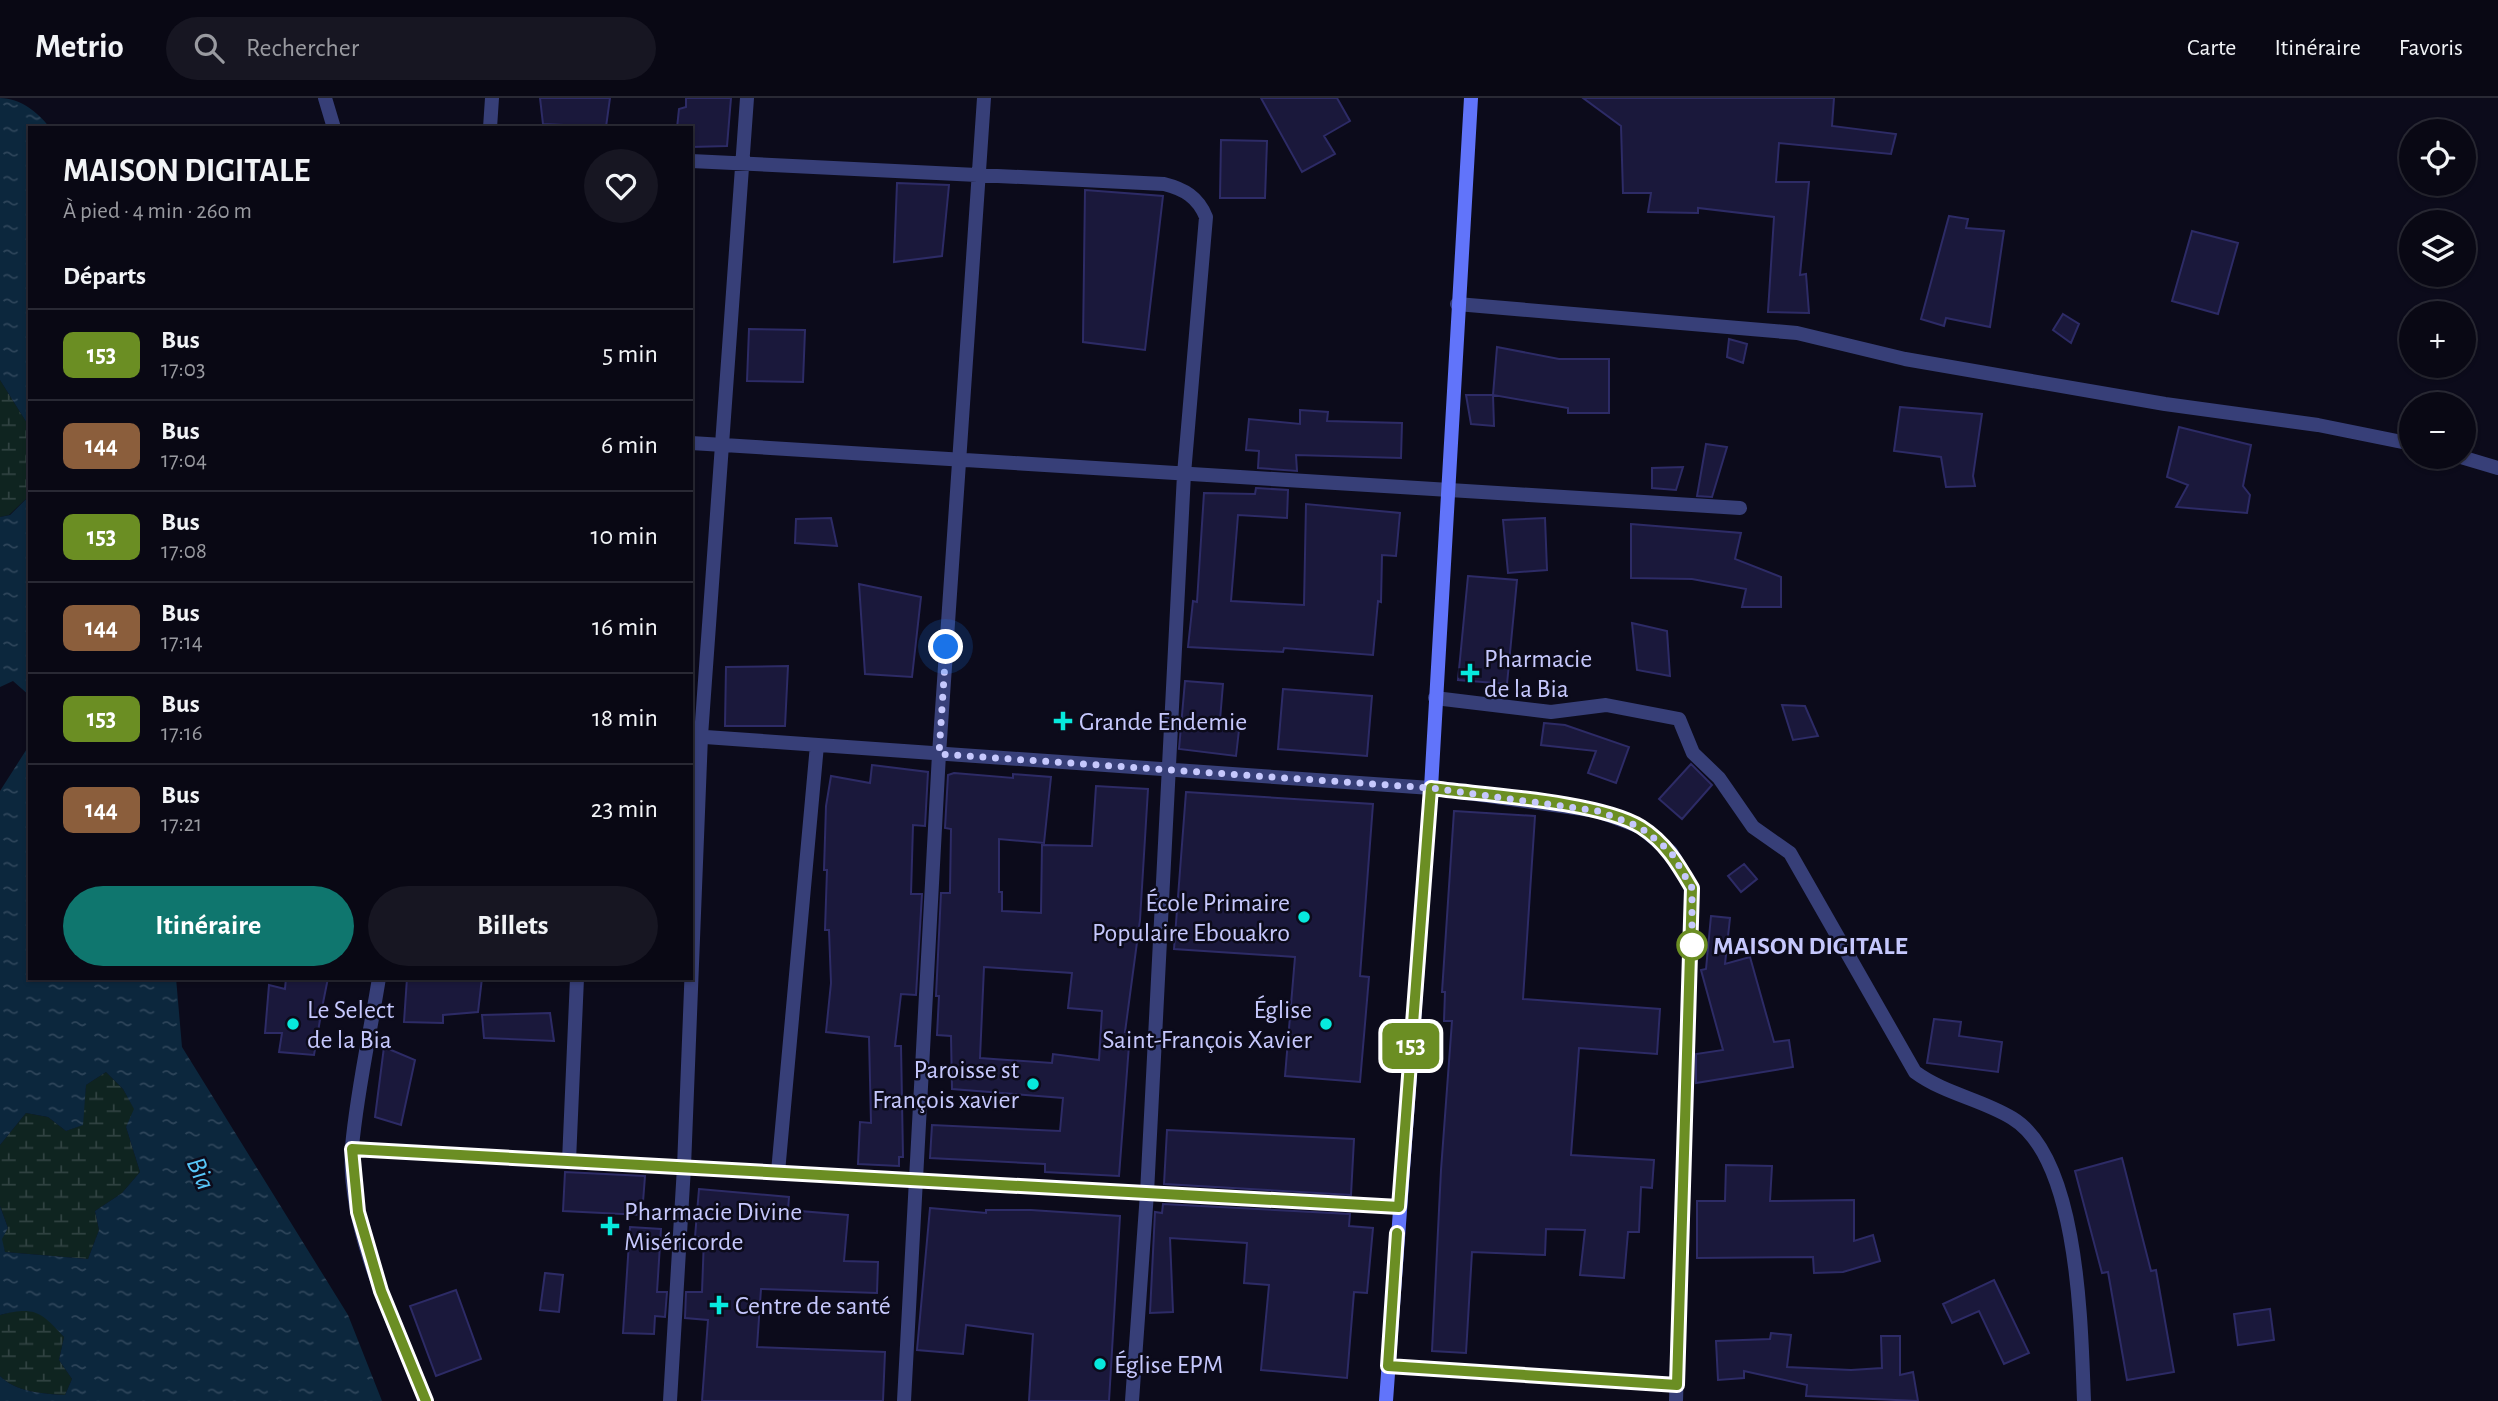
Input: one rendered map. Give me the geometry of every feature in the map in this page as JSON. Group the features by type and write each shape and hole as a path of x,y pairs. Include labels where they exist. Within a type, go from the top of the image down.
{"main road":[{"path":"1386,1401 1431,788 1471,98"}],"street":[{"path":"325,98 333,126"},
{"path":"490,126 492,98"},
{"path":"693,844 696,736 744,164 747,98"},
{"path":"904,1401 939,754 981,173 984,98"},
{"path":"693,161 981,173 1164,184 1189,194 1201,206 1206,217 1184,474 1147,1193 1132,1401"},
{"path":"1457,304 1797,333 1905,359 2165,404 2318,425 2399,441"},
{"path":"693,443 1740,508"},
{"path":"2476,462 2498,468"},
{"path":"1435,698 1551,712 1606,705 1679,719 1693,753 1719,778 1753,827 1790,853 1915,1072 1940,1088 2012,1118 2032,1136 2057,1182 2077,1265 2084,1401"},
{"path":"696,736 1431,788 1598,811 1640,827 1671,852 1692,888 1676,1401"},
{"path":"778,1172 817,745"},
{"path":"379,980 352,1149 358,1212 381,1291 426,1401"},
{"path":"569,1161 577,980"},
{"path":"670,1401 684,1167 689,980"},
{"path":"352,1149 1399,1207"},
{"path":"1388,1366 1677,1385"}],"green space":[{"path":"0,380 28,425 28,497 9,515 0,517"},
{"path":"106,1072 123,1089 135,1110 126,1127 140,1172 122,1193 95,1211 99,1230 88,1259 5,1252 1,1239 8,1228 0,1206 0,1145 26,1113 48,1117 66,1131 82,1125 86,1085"},
{"path":"22,1309 42,1313 64,1337 59,1360 72,1379 65,1395 22,1389 0,1376 0,1315"}],"water":[{"path":"0,98 15,100 28,107 48,126 28,126 28,425 0,380"},
{"path":"28,497 28,694 13,681 0,687 0,517 10,515"},
{"name":"Bia","path":"28,747 28,980 176,980 182,1047 348,1315 382,1401 0,1401 0,1376 22,1389 65,1395 72,1379 59,1360 64,1337 49,1322 30,1311 0,1315 0,1206 8,1228 2,1239 5,1252 88,1259 99,1230 95,1211 122,1193 140,1172 126,1127 134,1109 123,1089 106,1072 86,1085 83,1125 66,1131 48,1117 26,1113 0,1145 0,791"}],"building":[{"path":"540,98 610,98 606,126 543,124"},
{"path":"686,98 731,98 727,146 693,147 693,126 677,126 679,109 686,107"},
{"path":"1261,98 1337,98 1350,121 1324,136 1335,154 1302,172"},
{"path":"1583,98 1834,98 1832,126 1896,134 1891,154 1779,143 1776,182 1809,182 1800,275 1806,274 1809,313 1768,312 1774,217 1698,208 1698,213 1648,212 1651,193 1623,193 1621,126"},
{"path":"1221,140 1267,141 1265,198 1220,198"},
{"path":"897,183 949,185 942,256 894,262"},
{"path":"1085,190 1163,196 1145,350 1083,342"},
{"path":"1949,216 1968,219 1966,228 2004,231 1990,327 1946,318 1944,326 1921,319"},
{"path":"2192,231 2238,243 2218,314 2172,301"},
{"path":"2063,314 2079,324 2071,343 2053,330"},
{"path":"749,329 805,330 803,382 747,381"},
{"path":"1729,339 1747,344 1743,363 1727,357"},
{"path":"1497,347 1559,359 1609,359 1609,413 1568,413 1568,408 1493,395"},
{"path":"1466,395 1493,395 1494,426 1471,424"},
{"path":"1900,407 1982,414 1973,476 1975,486 1946,487 1941,457 1894,451"},
{"path":"1300,410 1328,412 1327,421 1402,423 1401,458 1296,455 1297,471 1258,468 1259,451 1246,450 1249,419 1300,424"},
{"path":"2179,427 2251,445 2243,486 2250,495 2247,513 2176,507 2188,485 2167,477"},
{"path":"1706,444 1727,447 1712,497 1697,496"},
{"path":"1683,467 1676,490 1652,488 1652,468"},
{"path":"1256,488 1288,490 1287,518 1238,515 1231,601 1304,605 1306,504 1400,513 1396,556 1382,555 1381,602 1378,601 1373,655 1284,648 1283,652 1188,647 1193,601 1197,602 1204,493 1255,494"},
{"path":"831,518 837,546 795,543 796,519"},
{"path":"1545,518 1547,570 1508,573 1503,520"},
{"path":"1631,524 1741,533 1735,559 1781,577 1781,607 1742,607 1746,589 1692,579 1631,578"},
{"path":"1468,576 1517,580 1507,684 1458,680"},
{"path":"859,584 921,597 912,677 865,674"},
{"path":"1632,623 1667,631 1670,676 1637,670"},
{"path":"788,666 785,726 725,726 726,667"},
{"path":"1185,681 1223,684 1220,720 1240,721 1236,756 1179,749"},
{"path":"1283,689 1372,696 1367,756 1278,749"},
{"path":"1782,705 1805,706 1818,736 1793,740"},
{"path":"1544,723 1565,725 1629,747 1616,783 1588,773 1596,751 1541,745"},
{"path":"1691,764 1712,785 1682,819 1659,799"},
{"path":"872,765 928,772 925,826 913,825 911,894 922,894 916,995 901,994 895,1046 901,1046 903,1157 899,1157 899,1166 858,1164 860,1122 871,1123 869,1037 826,1032 831,983 829,930 825,930 827,870 824,870 826,806 831,776 870,783"},
{"path":"954,773 1013,778 1013,774 1051,777 1044,843 999,839 999,892 1002,892 1002,911 1041,913 1042,845 1092,846 1096,786 1148,789 1140,920 1125,1032 1130,1032 1119,1176 1045,1172 1045,1164 930,1158 932,1125 1060,1131 1063,1098 952,1089 951,1036 937,1035 939,996 936,996 941,893 950,893 951,829 945,828 948,775","holes":["984,967 1072,973 1068,1008 1102,1011 1099,1060 1053,1054 1052,1063 980,1058"]},
{"path":"1186,792 1373,804 1360,976 1369,977 1360,1082 1285,1076 1295,957 1174,949"},
{"path":"1454,811 1535,816 1523,999 1660,1009 1657,1054 1579,1048 1571,1155 1654,1160 1652,1188 1641,1187 1639,1232 1628,1232 1624,1278 1580,1275 1585,1230 1546,1229 1545,1255 1472,1252 1466,1353 1432,1351 1452,1021 1444,1021 1445,992 1442,992"},
{"path":"1744,864 1757,879 1741,892 1728,876"},
{"path":"1711,916 1730,918 1725,964 1750,957 1774,1042 1789,1040 1793,1067 1696,1083 1696,1054 1723,1050 1701,970 1706,969"},
{"path":"286,980 328,980 320,1018 315,1018 320,1020 314,1055 279,1052 282,1033 265,1033 269,985 285,989"},
{"path":"407,980 482,980 478,1012 443,1015 443,1023 404,1022"},
{"path":"550,1013 554,1041 484,1038 482,1015"},
{"path":"1934,1019 1961,1022 1959,1036 2002,1042 1998,1072 1927,1063"},
{"path":"384,1047 415,1060 401,1125 375,1117"},
{"path":"1167,1130 1354,1139 1351,1195 1164,1184"},
{"path":"2122,1158 2151,1271 2156,1270 2174,1372 2127,1380 2108,1272 2102,1273 2075,1171"},
{"path":"1726,1165 1772,1166 1770,1201 1854,1200 1854,1241 1873,1235 1880,1261 1843,1272 1814,1273 1813,1257 1697,1258 1697,1201 1725,1201"},
{"path":"565,1172 645,1176 642,1215 563,1211"},
{"path":"699,1189 789,1197 788,1210 848,1215 844,1261 878,1262 877,1293 761,1289 757,1347 885,1352 883,1401 702,1401 708,1320 685,1318 686,1292 702,1292 704,1238 695,1237"},
{"path":"1163,1204 1350,1214 1349,1226 1373,1228 1367,1293 1354,1292 1347,1378 1261,1370 1269,1285 1244,1283 1247,1243 1170,1238 1173,1312 1150,1313 1155,1212 1162,1213"},
{"path":"930,1208 986,1213 986,1210 1031,1210 1120,1216 1109,1401 1029,1401 1033,1334 966,1325 963,1354 917,1350"},
{"path":"630,1227 661,1229 657,1292 667,1292 665,1317 655,1316 654,1334 623,1333"},
{"path":"545,1273 563,1275 559,1312 540,1310"},
{"path":"1994,1280 2029,1353 2004,1364 1979,1311 1952,1323 1943,1304"},
{"path":"456,1290 481,1359 436,1376 410,1306"},
{"path":"2270,1309 2274,1340 2238,1345 2234,1314"},
{"path":"1771,1333 1791,1335 1787,1367 1851,1370 1882,1368 1881,1336 1900,1336 1900,1375 1913,1372 1918,1401 1806,1396 1807,1385 1744,1371 1744,1378 1718,1380 1716,1341 1770,1339"}],"bus line":[{"name":"153","path":"426,1401 381,1291 358,1212 352,1149 1399,1207 1431,788 1598,811 1640,827 1671,852 1692,888 1693,932 1677,1385 1388,1366 1397,1233"}],"place":[{"name":"Pharmacie de la Bia","path":"1470,673"},
{"name":"Grande Endemie","path":"1063,721"},
{"name":"École Primaire Populaire Ebouakro","path":"1304,917"},
{"name":"MAISON DIGITALE","path":"1692,945"},
{"name":"Le Select de la Bia","path":"293,1024"},
{"name":"Église Saint-François Xavier","path":"1326,1024"},
{"name":"Paroisse st François xavier","path":"1033,1084"},
{"name":"Pharmacie Divine Miséricorde","path":"610,1226"},
{"name":"Centre de santé","path":"719,1305"},
{"name":"Église EPM","path":"1100,1364"}],"route":[{"path":"946,647 939,754 1431,788 1598,811 1640,827 1671,852 1692,888 1692,945"}]}
